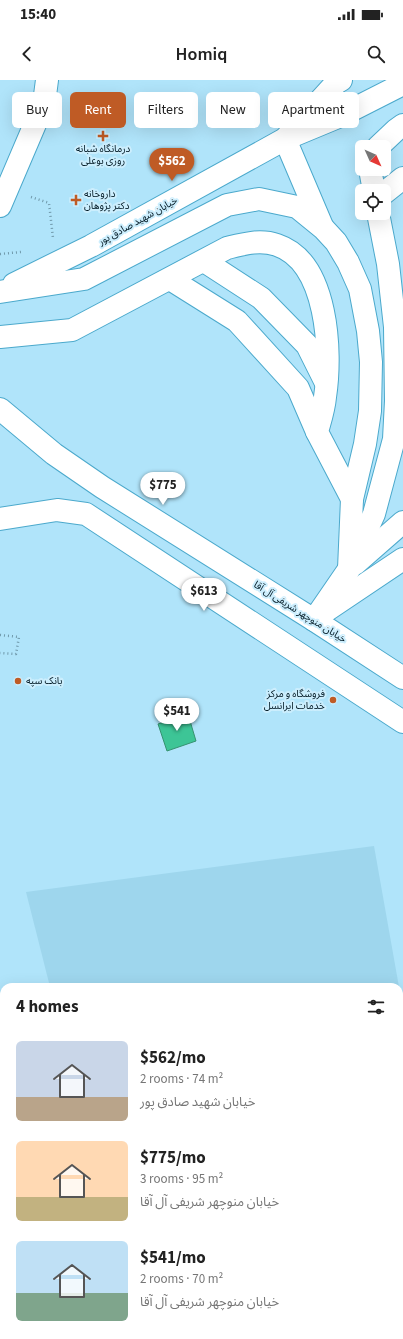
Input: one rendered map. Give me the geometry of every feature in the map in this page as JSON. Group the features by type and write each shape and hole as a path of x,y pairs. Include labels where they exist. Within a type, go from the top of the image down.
{"main road":[{"path":"0,206 44,103 47,80"},
{"name":"خیابان شهید صادق پور","path":"0,291 91,246 285,139 336,83 341,80"},
{"path":"324,229 285,139 338,117 403,84"},
{"path":"385,140 403,125"},
{"path":"391,187 403,178"},
{"path":"0,291 84,279 227,205 259,199 297,207 324,229 336,242 348,262 360,289 368,331 371,362 370,411 365,444 352,499 349,569"},
{"path":"314,620 349,569 374,514 394,438 396,364 395,327 388,264 379,220"},
{"path":"0,338 72,330 227,248 248,242 277,244 291,251 303,264 314,280 320,298 326,340 327,384 317,432"},
{"path":"204,261 262,298 306,345 327,384"},
{"path":"388,264 403,286"},
{"path":"170,279 237,321 298,388 317,432 352,499"},
{"name":"خیابان منوچهر شریفی آل آقا","path":"0,409 54,454 102,487 314,620 403,678"},
{"path":"0,519 57,510 86,514 403,722"},
{"path":"349,569 403,522"},
{"path":"314,620 403,559"}],"path":[{"path":"49,203 53,240"},
{"path":"0,635 18,637 16,654 0,653"}],"shaded area":[{"path":"374,846 398,983 49,983 26,892"}],"building":[{"path":"188,714 196,741 167,751 158,724"}],"place":[{"name":"درمانگاه شبانه روزی بوعلی","path":"103,136"},
{"name":"داروخانه دکتر پژوهان","path":"76,200"},
{"name":"بانک سپه","path":"18,681"},
{"name":"فروشگاه و مرکز خدمات ایرانسل","path":"333,700"}]}
